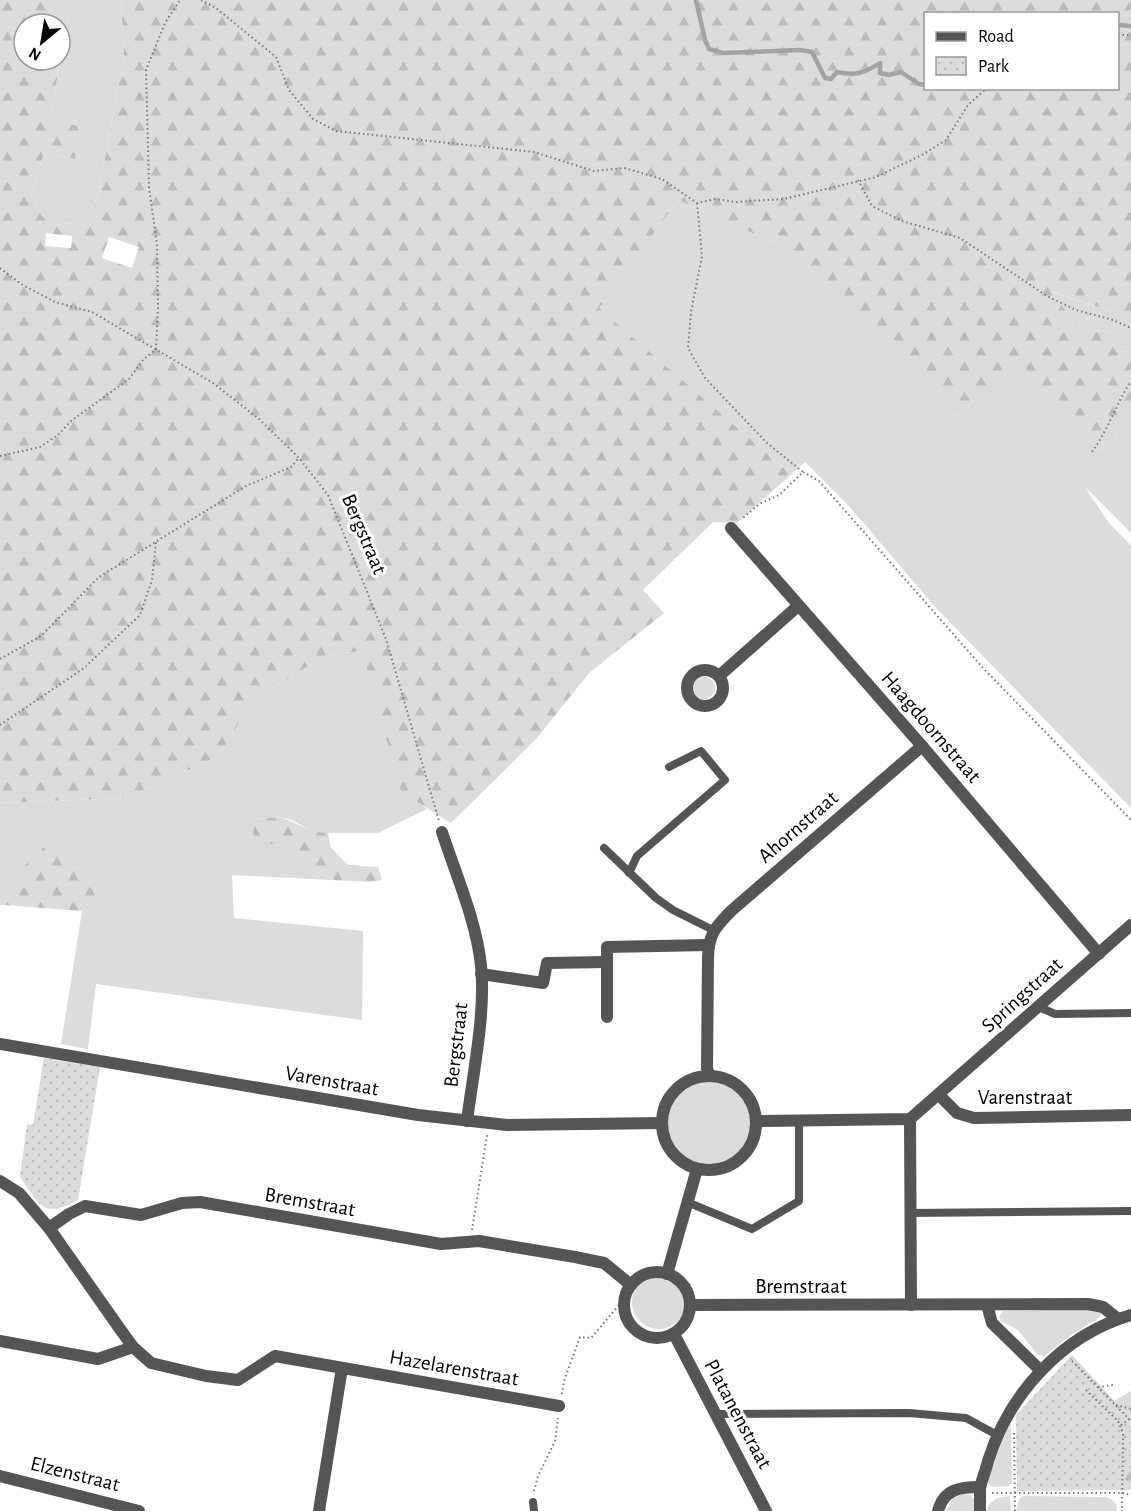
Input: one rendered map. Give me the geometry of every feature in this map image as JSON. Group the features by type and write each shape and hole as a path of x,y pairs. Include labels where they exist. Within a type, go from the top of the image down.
{"street":[{"name":"Haagdoornstraat","path":"731,528 922,746 1099,954"},
{"path":"719,676 798,606"},
{"name":"Ahornstraat","path":"709,1075 707,1068 708,945 713,930 922,746"},
{"name":"Bergstraat","path":"442,832 473,926 481,974 482,996 467,1121"},
{"name":"Springstraat","path":"939,1095 1131,925"},
{"path":"608,1017 607,947 708,945"},
{"name":"Bergstraat","path":"481,974 543,983 548,963 607,962"},
{"name":"Varenstraat","path":"0,1044 418,1115 489,1124 661,1123"},
{"path":"709,1075 736,1084 747,1094 756,1121 752,1143 740,1160 719,1169 697,1169 682,1162 668,1148 661,1123 667,1097 675,1089 685,1081 709,1075"},
{"path":"756,1121 910,1119 939,1095"},
{"name":"Varenstraat","path":"939,1095 957,1113 974,1118 1131,1115"},
{"path":"910,1119 911,1305"},
{"path":"667,1274 697,1169"},
{"path":"0,1181 19,1193 49,1228"},
{"name":"Bremstraat","path":"49,1228 69,1214 86,1206 141,1215 182,1203 200,1202 441,1244 479,1241 604,1263 631,1285"},
{"name":"Hazelarenstraat","path":"49,1228 133,1347 151,1363 206,1376 238,1380 275,1356 560,1406"},
{"path":"651,1273 667,1274 683,1284 691,1305 683,1327 663,1338 652,1338 632,1327 626,1317 624,1305 631,1285 641,1277 651,1273"},
{"name":"Bremstraat","path":"691,1305 1088,1304 1103,1307 1118,1319"},
{"path":"987,1305 992,1323 1041,1371"},
{"path":"980,1511 980,1490 997,1435 1021,1393 1063,1351 1093,1330 1131,1315"},
{"name":"Platanenstraat","path":"674,1334 766,1511"},
{"path":"0,1341 98,1359 133,1347"},
{"path":"319,1511 342,1368"},
{"name":"Elzenstraat","path":"0,1476 139,1511"},
{"path":"938,1511 943,1498 953,1490 963,1487 980,1490"}],"lane":[{"path":"629,873 637,856 725,780 701,751 669,767"},
{"path":"604,848 657,898 673,910 713,930"},
{"path":"1039,1007 1055,1014 1131,1013"},
{"path":"687,1202 752,1229 800,1201 799,1120"},
{"path":"911,1214 1131,1211"},
{"path":"716,1414 909,1413 966,1418 997,1435"}],"path":[{"path":"0,456 40,447 58,435 71,421 129,379 143,360 156,349 158,245 149,187 146,70 165,23 180,0"},
{"path":"201,0 216,8 276,57 289,90 313,119 336,131 534,152 594,171 624,168 662,179 697,203 715,199 736,202 784,200 876,177 946,140 968,105 985,90"},
{"path":"858,180 872,206 902,221 960,238 1047,296 1076,310 1113,320 1131,328"},
{"path":"697,203 702,256 691,312 688,348 705,378 767,443 803,472 819,481 983,668 1131,820"},
{"name":"Bergstraat","path":"0,268 21,284 55,302 92,312 213,383 259,419 299,458 328,495 386,639 442,832"},
{"path":"1092,452 1103,437 1131,381"},
{"path":"0,659 40,636 99,577 246,486 291,467 299,458"},
{"path":"731,528 759,504 779,495 803,472"},
{"path":"0,725 84,668 140,615 152,580 156,542"},
{"path":"471,1242 489,1124"},
{"path":"533,1507 534,1486 555,1441 564,1381 580,1337 591,1338 620,1304 624,1305"},
{"path":"1063,1351 1129,1419 1120,1426"},
{"path":"1098,1388 1113,1385"},
{"path":"1086,1390 1119,1421 1123,1433 1122,1511"},
{"path":"1115,1405 1131,1409"},
{"path":"1014,1434 1015,1511"},
{"path":"980,1490 1015,1493 1123,1493 1131,1495"}],"green space":[{"path":"0,0 71,0 69,12 12,12 12,72 58,72 50,119 81,127 75,159 44,154 31,194 41,215 53,225 72,223 84,218 92,209 99,191 124,55 121,0 1131,0 1131,318 1051,291 1078,327 1116,334 1121,346 1120,351 1131,352 1131,417 1100,452 1020,362 957,416 793,251 678,200 599,308 786,470 805,462 737,523 713,522 643,590 664,613 589,673 536,739 451,823 401,792 362,651 326,655 253,700 218,757 125,798 0,803","holes":["46,233 72,236 71,248 45,246","109,237 139,247 132,268 102,258"]},
{"path":"71,0 121,0 124,55 99,191 92,209 84,219 53,225 41,215 31,194 44,154 75,159 50,119 58,72 72,72 72,12 69,12"},
{"path":"678,200 793,251 957,416 1020,361 1100,452 1131,417 1131,533 1084,486 1109,523 1131,545 1131,808 936,608 849,506 805,462 786,470 598,308"},
{"path":"1050,291 1131,318 1131,352 1119,351 1116,334 1078,327"},
{"path":"363,651 401,791 427,809 378,833 315,833 292,820 279,817 254,819 254,841 282,846 313,870 335,880 369,882 232,875 234,918 363,931 362,1020 96,984 88,1049 61,1044 82,911 95,906 88,873 70,865 12,878 4,905 0,905 0,803 125,798 218,757 253,700 326,655"},
{"path":"700,677 708,677 715,684 715,692 708,699 700,699 693,692 693,684"},
{"path":"279,817 321,833 328,833 331,848 348,865 378,867 382,880 369,882 335,880 313,870 282,846 253,841 254,819"},
{"path":"57,843 68,852 70,865 88,873 103,896 95,906 82,911 4,905 12,878 47,844"},
{"path":"44,1058 100,1067 78,1200 66,1206 49,1209 38,1202 20,1177 27,1124 33,1125"},
{"path":"709,1080 732,1087 744,1099 751,1122 744,1145 732,1157 709,1164 686,1157 674,1145 667,1122 674,1099 686,1087"},
{"path":"659,1275 669,1277 678,1283 684,1292 686,1302 684,1312 678,1321 669,1327 659,1329 649,1327 640,1321 634,1312 632,1302 634,1292 640,1283 649,1277"},
{"path":"1095,1309 1102,1312 1099,1318 1074,1333 1044,1356 1038,1355 1018,1330 1001,1321 999,1316 1003,1311"},
{"path":"1072,1355 1131,1419 1131,1472 1119,1472 1118,1490 1017,1491 1016,1415"},
{"path":"1131,1391 1131,1419 1114,1401"},
{"path":"1011,1424 1012,1483 1009,1486 992,1487 988,1484 994,1460"},
{"path":"1119,1471 1131,1472 1131,1490 1118,1490"},
{"path":"964,1494 970,1495 975,1500 975,1511 946,1511 953,1498"},
{"path":"1010,1496 1011,1511 986,1511 993,1501"},
{"path":"1023,1496 1105,1497 1114,1501 1117,1511 1016,1511 1019,1499"}],"waterway":[{"path":"696,0 709,49 723,53 800,50 812,52 825,78 831,79 837,72 860,73 880,63 880,73 889,75 901,72 924,85"},
{"path":"1119,25 1130,26"}]}
